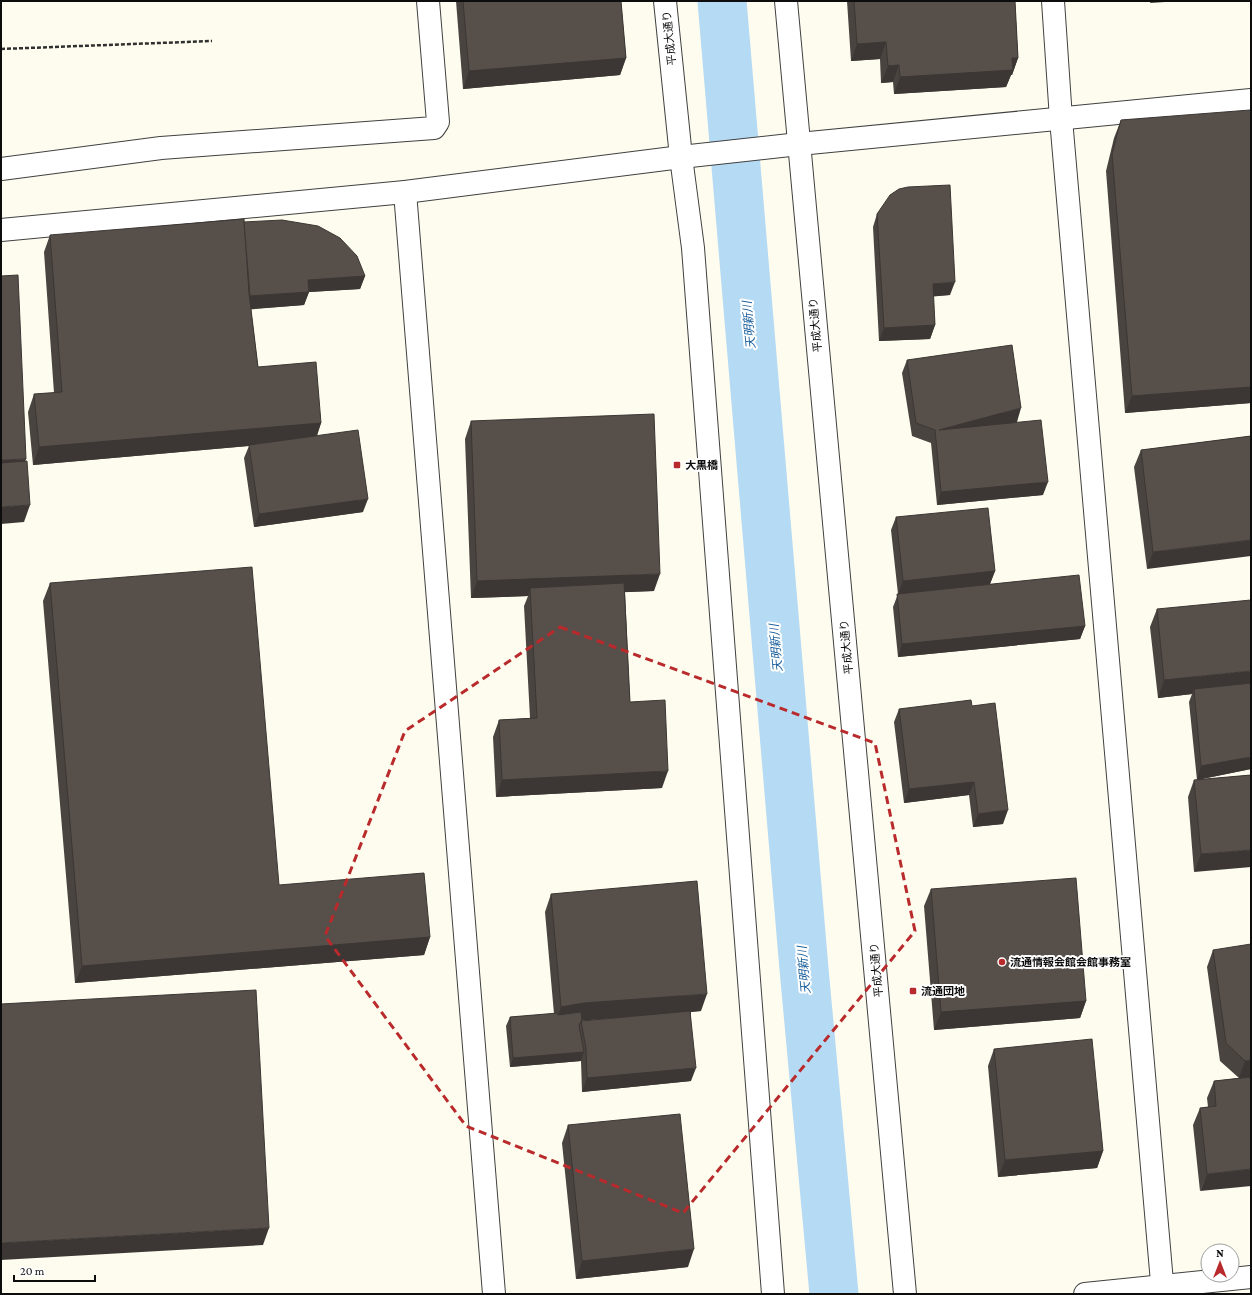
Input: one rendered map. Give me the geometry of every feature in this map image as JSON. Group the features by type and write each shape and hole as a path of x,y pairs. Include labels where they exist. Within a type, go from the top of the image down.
{"street":[{"path":"1,168 160,148 434,128 438,122 428,1"},
{"name":"平成大通り","path":"666,1 681,157 693,248 705,392 773,1294"},
{"name":"平成大通り","path":"786,1 790,145 905,1294"},
{"path":"1053,1 1061,119 1163,1290"},
{"path":"1,230 405,192 710,153 1251,100"},
{"path":"405,192 494,1294"},
{"path":"1085,1294 1163,1290 1251,1277"}],"path":[{"path":"1,49 212,42"}],"highlighted area":[{"path":"560,627 875,743 915,931 683,1213 466,1126 325,936 405,731"}],"building":[{"path":"463,1 621,1 626,58 469,71"},
{"path":"854,1 1015,1 1018,58 1012,58 1013,70 900,77 899,65 888,66 886,42 857,44"},
{"path":"1250,110 1251,387 1132,396 1112,154 1121,120"},
{"path":"950,185 955,282 933,284 935,325 884,328 877,214 890,195 899,189 908,187"},
{"path":"244,219 249,293 258,367 316,362 321,423 39,447 34,394 62,392 50,235"},
{"path":"282,220 318,226 340,238 357,256 365,276 308,280 309,292 250,296 244,222"},
{"path":"18,275 26,459 1,460 1,276"},
{"path":"1012,345 1021,408 939,430 1041,420 1048,482 941,492 935,430 916,423 907,360"},
{"path":"654,414 660,574 477,581 471,421"},
{"path":"358,430 368,499 259,514 249,445"},
{"path":"1251,436 1251,540 1153,552 1141,450"},
{"path":"27,461 30,505 1,507 1,463"},
{"path":"988,508 995,571 903,581 896,517"},
{"path":"252,567 279,885 424,873 430,937 82,966 50,583"},
{"path":"1079,575 1085,626 902,644 897,594"},
{"path":"624,583 630,702 665,700 668,771 502,780 499,720 537,718 530,588"},
{"path":"1251,600 1251,671 1164,680 1157,609"},
{"path":"1251,683 1251,757 1201,766 1194,689"},
{"path":"971,700 972,706 995,703 1008,810 978,814 974,782 909,789 899,709"},
{"path":"1251,775 1251,850 1201,854 1194,780"},
{"name":"流通情報会館会館事務室","path":"1076,878 1086,1001 941,1012 931,889"},
{"path":"697,881 707,994 584,1003 561,1007 551,894"},
{"path":"1251,944 1251,1060 1245,1061 1226,1043 1213,950"},
{"path":"256,990 269,1228 1,1243 1,1004"},
{"path":"690,1011 696,1068 587,1078 586,1048 581,1021"},
{"path":"581,1012 582,1021 579,1026 584,1052 513,1058 510,1017 558,1013 558,1015"},
{"path":"1092,1039 1103,1151 1005,1160 994,1049"},
{"path":"1251,1077 1251,1169 1207,1174 1200,1108 1216,1106 1214,1081"},
{"path":"680,1114 694,1249 582,1261 568,1125"}],"waterway":[{"name":"天明新川","path":"722,1 804,969 834,1294"}],"place":[{"name":"大黒橋","path":"677,465"},
{"name":"流通情報会館会館事務室","path":"1002,962"},
{"name":"流通団地","path":"913,991"}]}
